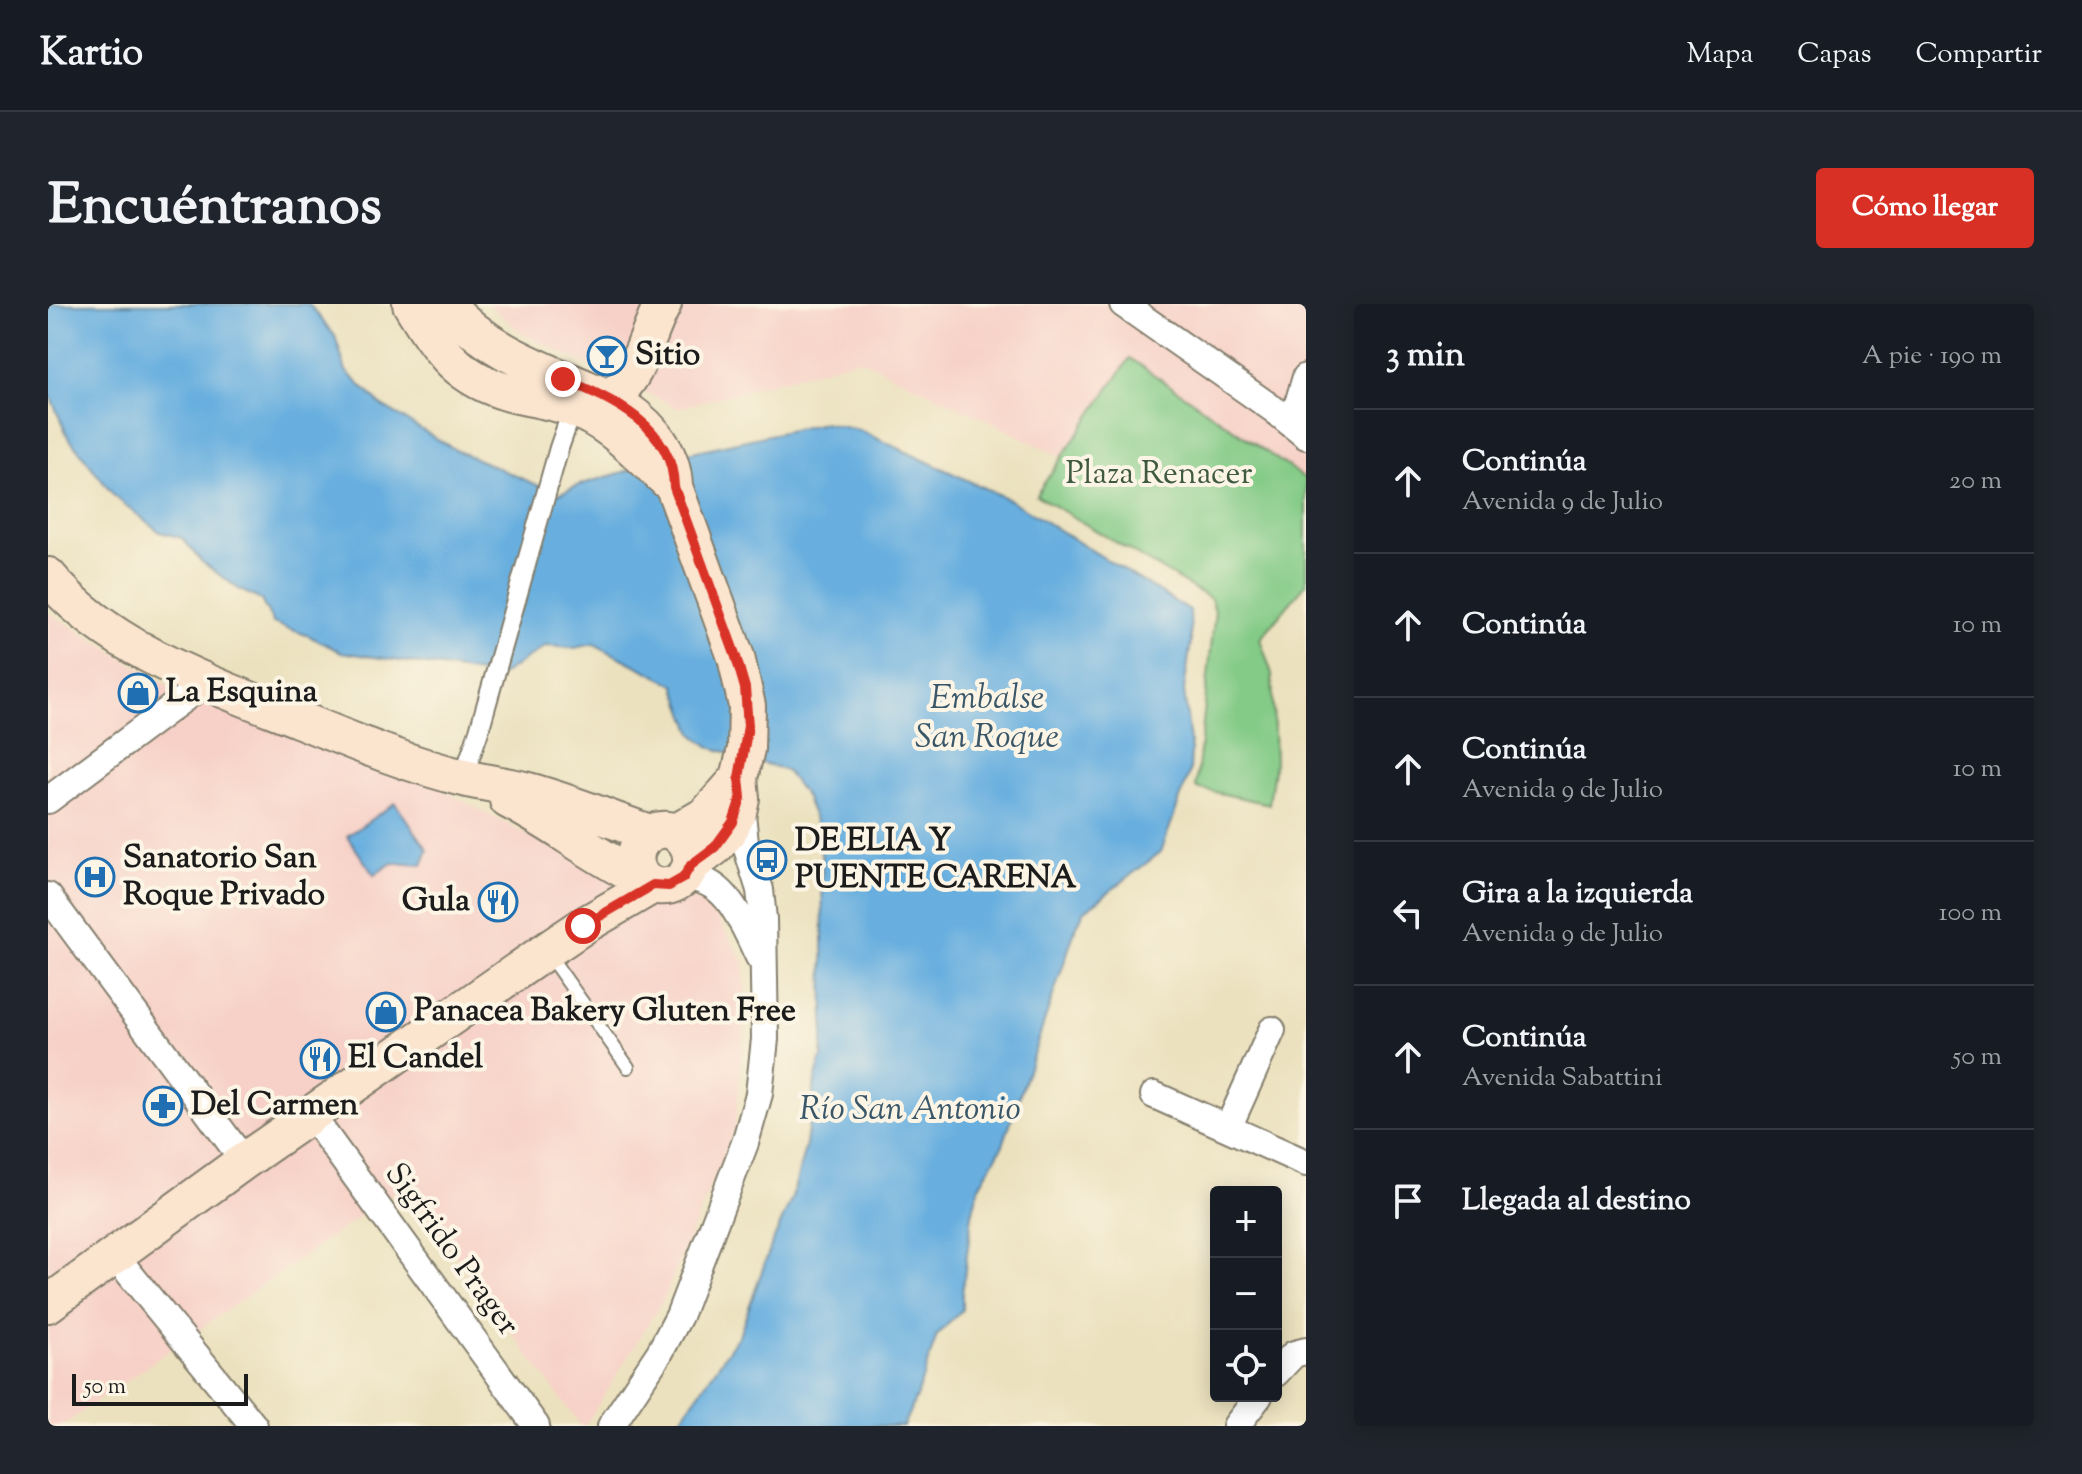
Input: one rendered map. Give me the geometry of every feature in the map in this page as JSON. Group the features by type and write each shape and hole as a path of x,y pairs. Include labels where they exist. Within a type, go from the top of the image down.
{"main road":[{"path":"411,304 430,336 467,376 498,390 573,408 615,432 673,476"},
{"path":"447,304 465,324 500,348 610,399 650,429 673,476"},
{"path":"573,408 610,399 625,386 663,304"},
{"path":"48,1304 244,1161 583,926 674,857 733,822 748,726 745,688 642,386 639,358"},
{"path":"48,576 73,602 110,631 206,682 366,747 463,778 521,806 591,851 674,857"}],"street":[{"path":"1123,304 1297,428"},
{"path":"1297,428 1298,404 1306,377"},
{"path":"463,778 573,408"},
{"path":"48,800 206,682"},
{"path":"611,1426 660,1352 679,1316 745,1143 759,1094 765,1039 764,968 758,881 745,842 740,788"},
{"path":"674,857 733,854 758,881"},
{"path":"674,857 728,899 764,968"},
{"path":"48,896 244,1161"},
{"path":"1228,1128 1272,1030"},
{"path":"1154,1095 1306,1163"},
{"name":"Sigfrido Prager","path":"311,1115 536,1426"},
{"path":"116,1257 254,1426"},
{"path":"1282,1367 1294,1354 1306,1351"},
{"path":"1236,1426 1254,1402"}],"lane":[{"path":"546,951 628,1067"}],"shaded area":[{"path":"488,304 1306,304 1306,484 1120,374 1062,457 860,359 678,408 523,334"},
{"path":"48,612 167,685 429,783 613,880 708,902 744,963 746,1007 735,1128 663,1300 585,1426 581,1426 403,1186 62,1426 48,1426"}],"green space":[{"name":"Plaza Renacer","path":"1130,358 1306,479 1306,584 1260,639 1272,674 1275,762 1269,804 1196,788 1215,611 1211,599 1036,495"}],"water":[{"name":"Embalse San Roque","path":"48,304 309,304 335,336 346,371 382,406 456,450 558,494 688,453 823,423 859,430 1010,500 1190,611 1191,642 1184,690 1191,751 1190,771 1161,852 1084,911 1075,930 1003,1145 979,1186 972,1215 962,1310 937,1335 903,1426 676,1426 739,1335 772,1243 792,1198 806,1144 815,1081 822,1057 824,1024 822,860 816,822 804,794 785,770 710,747 693,734 675,685 594,644 574,648 546,646 500,676 341,652 273,623 261,600 240,590 201,561 182,538 160,532 114,496 67,435 48,391"},
{"path":"395,803 428,850 422,865 392,863 374,875 347,836"}],"place":[{"name":"Sitio","path":"607,356"},
{"name":"La Esquina","path":"138,693"},
{"name":"DE ELIA Y PUENTE CARENA","path":"767,860"},
{"name":"Sanatorio San Roque Privado","path":"95,877"},
{"name":"Gula","path":"498,902"},
{"name":"Panacea Bakery Gluten Free","path":"386,1012"},
{"name":"El Candel","path":"320,1059"},
{"name":"Del Carmen","path":"163,1106"}],"route":[{"path":"563,379 610,399 641,420 650,429 672,466 674,487 736,657 745,688 748,726 739,778 741,798 728,832 676,883 661,887 653,885 583,926"}],"water label":[{"name":"Río San Antonio","path":"910,1110"}]}
